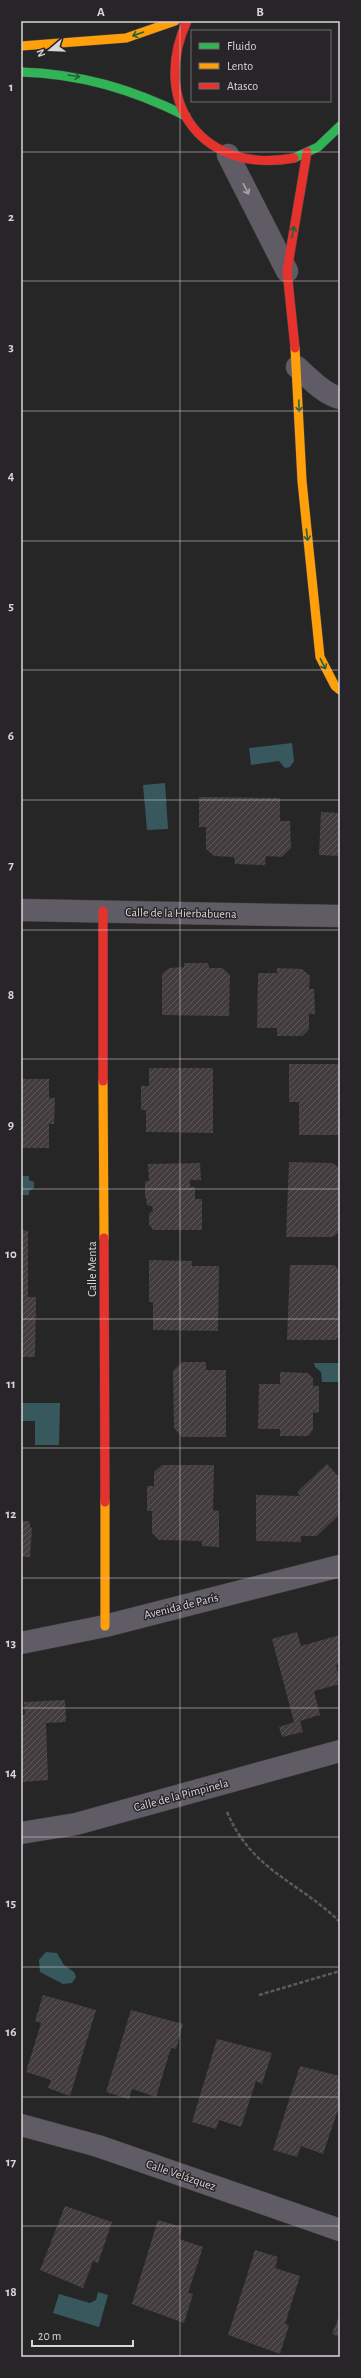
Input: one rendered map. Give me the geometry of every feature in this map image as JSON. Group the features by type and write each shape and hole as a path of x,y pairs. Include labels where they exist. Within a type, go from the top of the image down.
{"street":[{"path":"21,46 126,38 175,21"},
{"path":"187,21 178,40 173,66 176,92 186,116 204,139 228,155 256,162 289,160 318,147 340,126"},
{"path":"21,72 47,72 107,81 154,100 186,116"},
{"path":"307,152 287,271 297,367 302,481 320,657 334,686 340,690"},
{"path":"228,155 287,271"},
{"path":"297,367 334,397 340,398"},
{"name":"Calle de la Hierbabuena","path":"21,910 340,916"},
{"name":"Calle Menta","path":"103,911 105,1626"},
{"name":"Avenida de París","path":"21,1643 105,1626 340,1566"},
{"name":"Calle de la Pimpinela","path":"21,1834 76,1824 340,1751"},
{"name":"Calle Velázquez","path":"21,2124 98,2146 340,2230"}],"path":[{"path":"216,1786 236,1833 258,1858 278,1876 328,1911 340,1922"},
{"path":"259,1995 340,1971"}],"water":[{"path":"292,743 294,761 290,767 285,768 279,761 251,765 249,748"},
{"path":"165,783 168,829 147,830 143,785"},
{"path":"21,1176 29,1176 29,1180 34,1182 34,1188 29,1191 29,1195 21,1195"},
{"path":"314,1363 340,1363 340,1382 322,1382 321,1372 315,1367"},
{"path":"21,1403 60,1403 59,1445 35,1445 35,1421 21,1421"},
{"path":"46,1952 57,1953 64,1965 74,1972 76,1977 72,1983 63,1984 40,1972 39,1960"},
{"path":"98,2292 108,2295 99,2327 53,2313 59,2294 90,2303 96,2300"}],"building":[{"path":"199,797 280,798 280,821 290,821 291,848 282,857 266,856 265,865 235,864 234,857 214,856 206,849 206,827 199,827"},
{"path":"321,812 340,813 340,856 319,855"},
{"path":"184,963 208,963 209,968 222,968 230,975 229,1016 162,1015 162,974 169,968 184,967"},
{"path":"277,968 302,969 310,976 309,989 314,989 315,1014 309,1014 309,1029 302,1036 277,1036 277,1028 257,1028 258,973 277,973"},
{"path":"289,1064 340,1064 340,1135 299,1135 299,1102 289,1102"},
{"path":"149,1068 213,1068 213,1133 146,1132 146,1110 141,1110 141,1086 149,1086"},
{"path":"21,1079 49,1079 49,1098 55,1098 54,1124 49,1124 49,1148 21,1148"},
{"path":"289,1162 333,1163 340,1169 340,1231 333,1237 286,1237"},
{"path":"200,1163 201,1180 190,1180 190,1187 195,1187 195,1199 202,1199 202,1230 153,1230 149,1224 149,1214 153,1210 152,1206 147,1205 145,1198 145,1181 149,1181 148,1164"},
{"path":"21,1230 28,1231 28,1297 36,1297 35,1357 21,1357"},
{"path":"149,1260 192,1261 192,1266 219,1266 218,1331 153,1330 153,1302 149,1302"},
{"path":"290,1265 334,1265 340,1271 340,1335 335,1340 287,1340"},
{"path":"182,1362 206,1362 206,1370 226,1370 226,1437 182,1437 174,1428 173,1371"},
{"path":"280,1372 308,1373 313,1378 313,1386 319,1386 319,1412 313,1413 313,1430 308,1436 280,1436 280,1429 258,1429 259,1384 280,1384"},
{"path":"327,1464 340,1478 340,1514 317,1536 301,1536 301,1542 256,1541 256,1495 300,1496 297,1492"},
{"path":"162,1465 214,1465 213,1510 219,1511 219,1547 202,1546 202,1541 159,1540 152,1533 152,1511 147,1511 147,1486 154,1486 154,1472"},
{"path":"21,1521 29,1521 32,1529 30,1557 21,1557"},
{"path":"297,1632 301,1646 340,1635 340,1664 336,1665 340,1684 314,1691 320,1715 300,1721 303,1732 282,1737 279,1727 294,1722 272,1639"},
{"path":"65,1700 66,1722 46,1723 48,1780 21,1782 21,1715 25,1715 24,1702"},
{"path":"43,1995 96,2010 70,2096 48,2088 51,2080 26,2072 41,2023 35,2021"},
{"path":"131,2010 183,2024 176,2049 171,2048 156,2097 132,2089 129,2099 106,2092"},
{"path":"217,2039 272,2053 262,2084 256,2081 241,2127 219,2120 216,2129 192,2122"},
{"path":"300,2066 340,2076 340,2111 338,2110 323,2154 301,2146 297,2157 273,2150"},
{"path":"65,2206 112,2222 98,2263 93,2261 83,2288 40,2270"},
{"path":"158,2220 182,2227 179,2239 203,2247 188,2293 193,2294 184,2323 132,2304"},
{"path":"255,2250 278,2257 275,2268 300,2276 285,2324 289,2325 280,2354 228,2335"},
{"path":"340,2314 340,2337 332,2334"}],"traffic: fast":[{"path":"21,72 64,76 106,85 146,98 186,116"},
{"path":"294,158 318,147 340,126"}],"traffic: slow":[{"path":"21,46 126,38 175,21"},
{"path":"295,348 302,481 320,657 335,686 340,690"},
{"path":"103,1081 104,1238"},
{"path":"105,1502 105,1626"}],"traffic: jam":[{"path":"187,21 177,51 175,80 181,105 193,127 211,144 234,155 262,160 294,158"},
{"path":"295,348 287,271 307,152"},
{"path":"103,911 103,1081"},
{"path":"104,1238 105,1502"}]}
